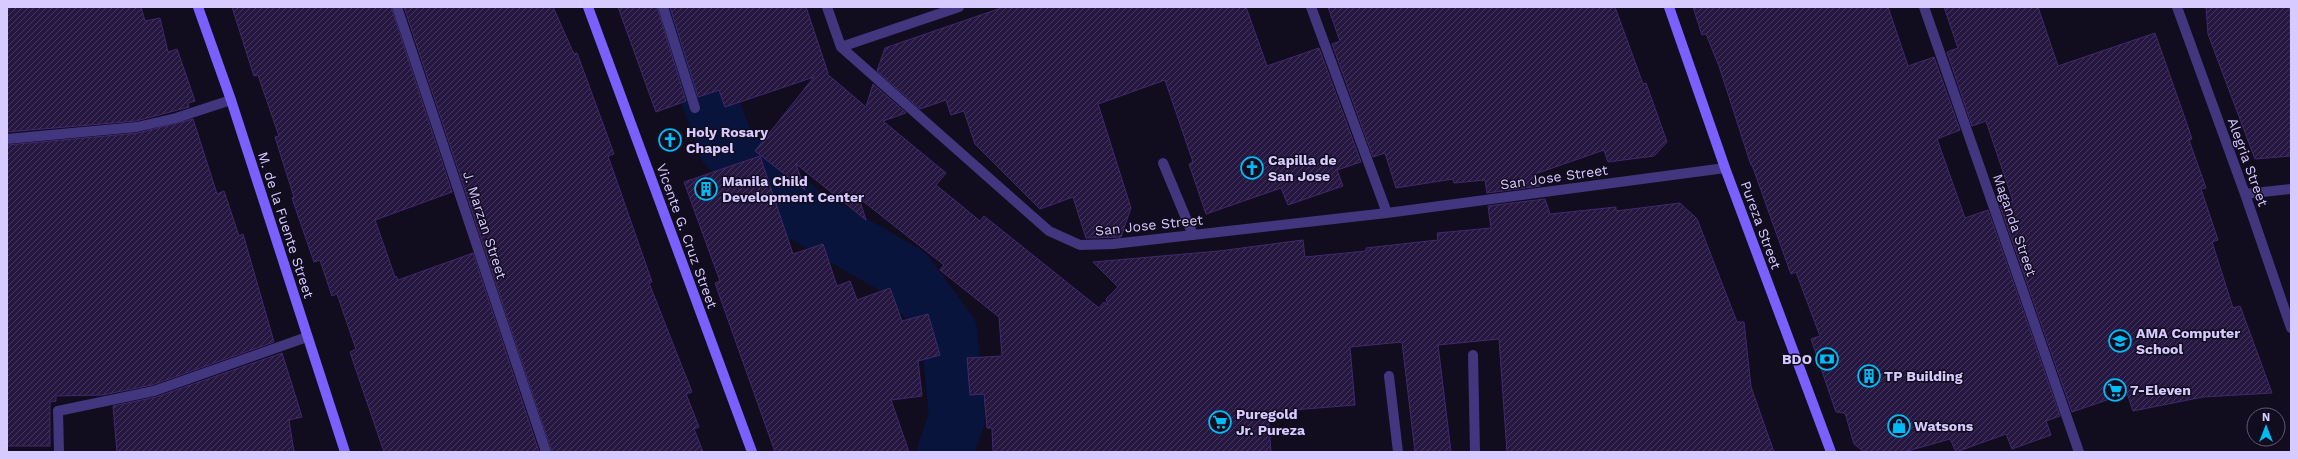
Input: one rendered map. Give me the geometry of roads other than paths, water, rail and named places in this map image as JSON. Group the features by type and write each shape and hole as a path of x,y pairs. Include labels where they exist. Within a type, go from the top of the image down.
{"street":[{"name":"M. de la Fuente Street","path":"198,7 231,100 345,452"},
{"name":"J. Marzan Street","path":"397,7 546,452"},
{"name":"Vicente G. Cruz Street","path":"588,7 752,452"},
{"path":"663,7 695,108"},
{"name":"San Jose Street","path":"827,7 841,47 1049,231 1080,245 1113,244 1387,213 1725,168"},
{"path":"841,47 959,7"},
{"path":"1311,7 1387,213"},
{"name":"Pureza Street","path":"1670,7 1725,168 1831,452"},
{"name":"Maganda Street","path":"1924,7 2079,452"},
{"name":"Alegria Street","path":"2176,7 2245,194 2291,328"},
{"path":"7,139 137,127 176,118 231,100"},
{"path":"1163,163 1193,235"},
{"path":"2245,194 2291,189"},
{"path":"59,452 58,411 154,391 308,337"},
{"path":"1473,355 1475,452"},
{"path":"1389,376 1398,452"}],"waterway":[{"path":"678,7 726,146 803,214 907,274 949,331 957,418 945,452"}],"place":[{"name":"Holy Rosary Chapel","path":"670,140"},
{"name":"Capilla de San Jose","path":"1252,168"},
{"name":"Manila Child Development Center","path":"706,189"},
{"name":"AMA Computer School","path":"2120,341"},
{"name":"BDO","path":"1827,359"},
{"name":"TP Building","path":"1869,376"},
{"name":"7-Eleven","path":"2115,390"},
{"name":"Puregold Jr. Pureza","path":"1220,422"},
{"name":"Watsons","path":"1899,426"}]}
